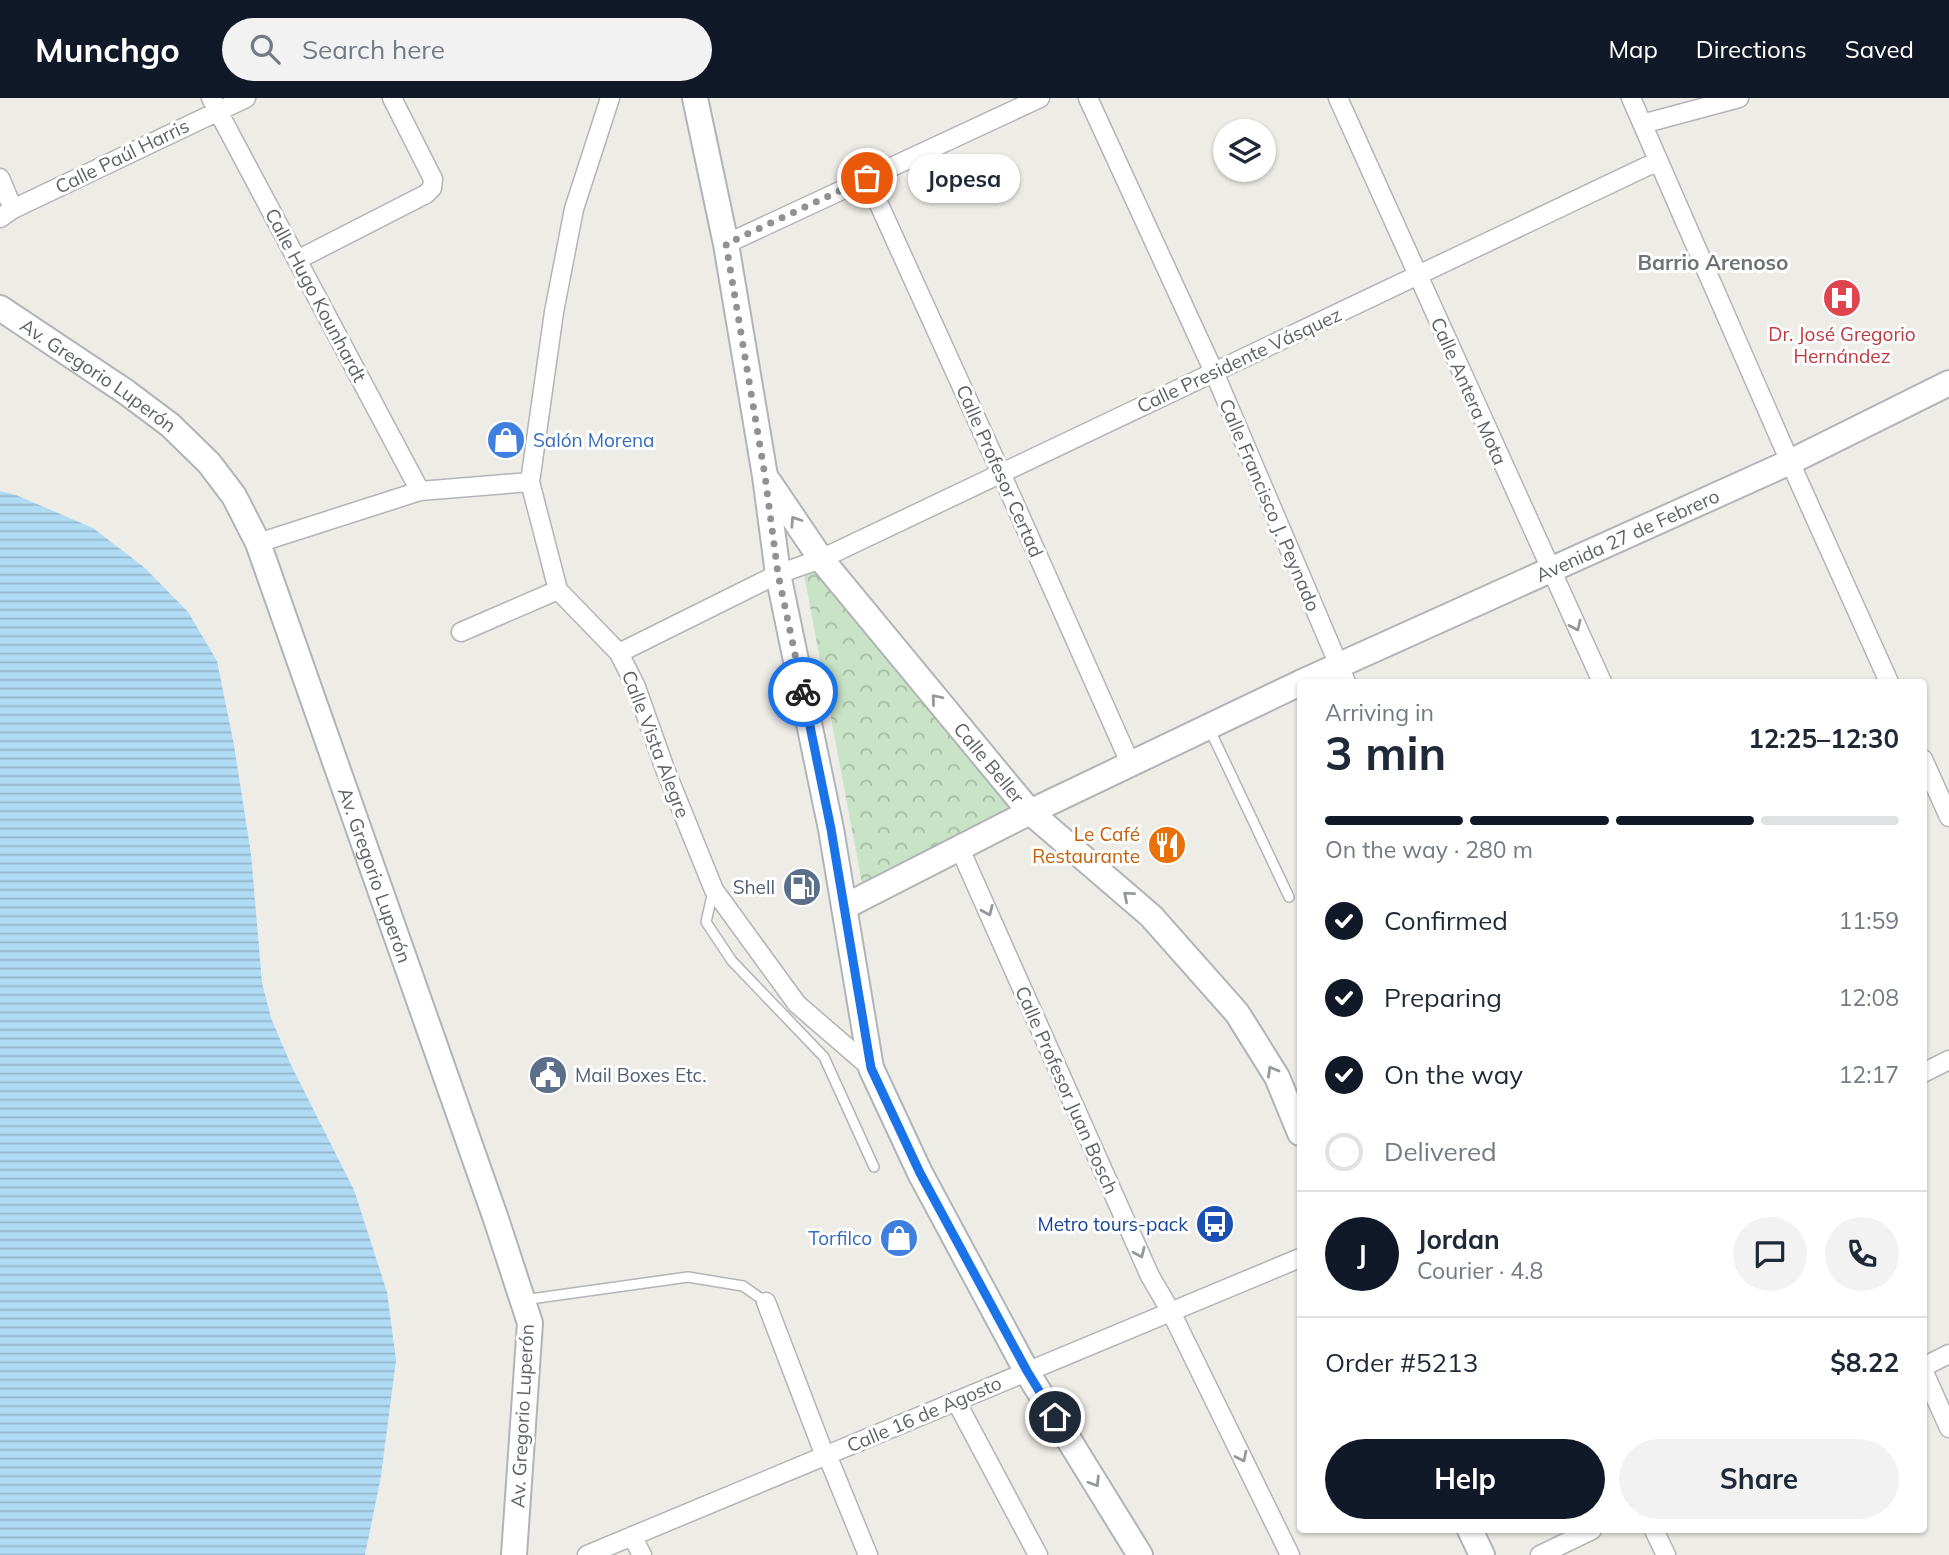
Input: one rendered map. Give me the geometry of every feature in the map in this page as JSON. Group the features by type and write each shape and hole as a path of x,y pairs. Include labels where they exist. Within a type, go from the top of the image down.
{"street":[{"name":"Calle Paúl Harris","path":"7,213 215,104 246,98"},
{"path":"297,260 426,194 432,188 433,178 391,98"},
{"name":"Calle Vista Alegre","path":"610,98 574,209 554,312 530,482 558,590 619,653 636,687 713,890 797,1004 871,1068"},
{"path":"695,98 726,244 765,476 778,574 831,829 871,1068 920,1173 1027,1371 1140,1555"},
{"path":"726,244 1040,98"},
{"name":"Calle Francisco J. Peynado","path":"1088,98 1214,372 1342,674"},
{"name":"Calle Antera Mota","path":"1338,98 1601,679"},
{"path":"1631,98 1888,679"},
{"path":"1642,124 1739,98"},
{"name":"Calle Hugo Kounhardt","path":"215,104 420,491"},
{"name":"Calle Presidente Vásquez","path":"778,574 821,559 1658,161"},
{"path":"0,178 7,213"},
{"name":"Calle Profesor Certad","path":"867,178 1131,765"},
{"name":"Av. Gregorio Luperón","path":"0,308 126,392 170,425 209,463 234,496 258,543 530,1324 514,1555"},
{"name":"Avenida 27 de Febrero","path":"1319,679 1342,674 1549,569 1790,462 1949,383"},
{"name":"Calle Beller","path":"765,476 821,559 1030,812 1151,916 1237,1013 1276,1077 1297,1126"},
{"path":"258,543 420,491 530,482"},
{"path":"619,653 778,574"},
{"path":"461,632 558,590"},
{"name":"Avenida 27 de Febrero","path":"844,907 1030,812 1297,685"},
{"path":"1927,768 1949,817"},
{"name":"Calle Profesor Juan Bosch","path":"960,849 1150,1276 1171,1312 1290,1555"},
{"path":"1927,1071 1949,1060"},
{"name":"Calle 16 de Agosto","path":"587,1555 1297,1259"},
{"path":"766,1302 825,1456 830,1462 868,1555"},
{"path":"1927,1366 1949,1354"},
{"path":"1927,1377 1949,1428"},
{"path":"956,1401 1038,1555"},
{"path":"1471,1533 1482,1555"},
{"path":"1540,1555 1586,1533"},
{"path":"1655,1533 1666,1555"},
{"path":"632,1536 642,1555"}],"lane":[{"path":"1209,728 1289,897"},
{"path":"713,890 706,922 732,961 824,1057 874,1167"},
{"path":"522,1300 688,1277 743,1286 766,1302"}],"green space":[{"path":"794,521 1018,808 862,883"}],"water":[{"path":"0,491 16,495 93,528 145,568 188,612 217,661 234,745 251,854 262,983 271,1018 291,1065 354,1190 387,1292 396,1360 381,1476 365,1555 0,1555"}],"way so far":[{"path":"803,692 778,574 765,476 726,244 867,178"}],"place":[{"name":"Jopesa","path":"867,178"},
{"name":"Dr. José Gregorio Hernández","path":"1842,298"},
{"name":"Salón Morena","path":"506,440"},
{"name":"Le Café Restaurante","path":"1167,845"},
{"name":"Shell","path":"802,887"},
{"name":"Mail Boxes Etc.","path":"548,1075"},
{"name":"Metro tours-pack","path":"1215,1224"},
{"name":"Torfilco","path":"899,1238"}],"district":[{"name":"Barrio Arenoso","path":"1713,263"}],"route":[{"path":"803,692 831,829 871,1068 920,1173 1027,1371 1055,1417"}]}
